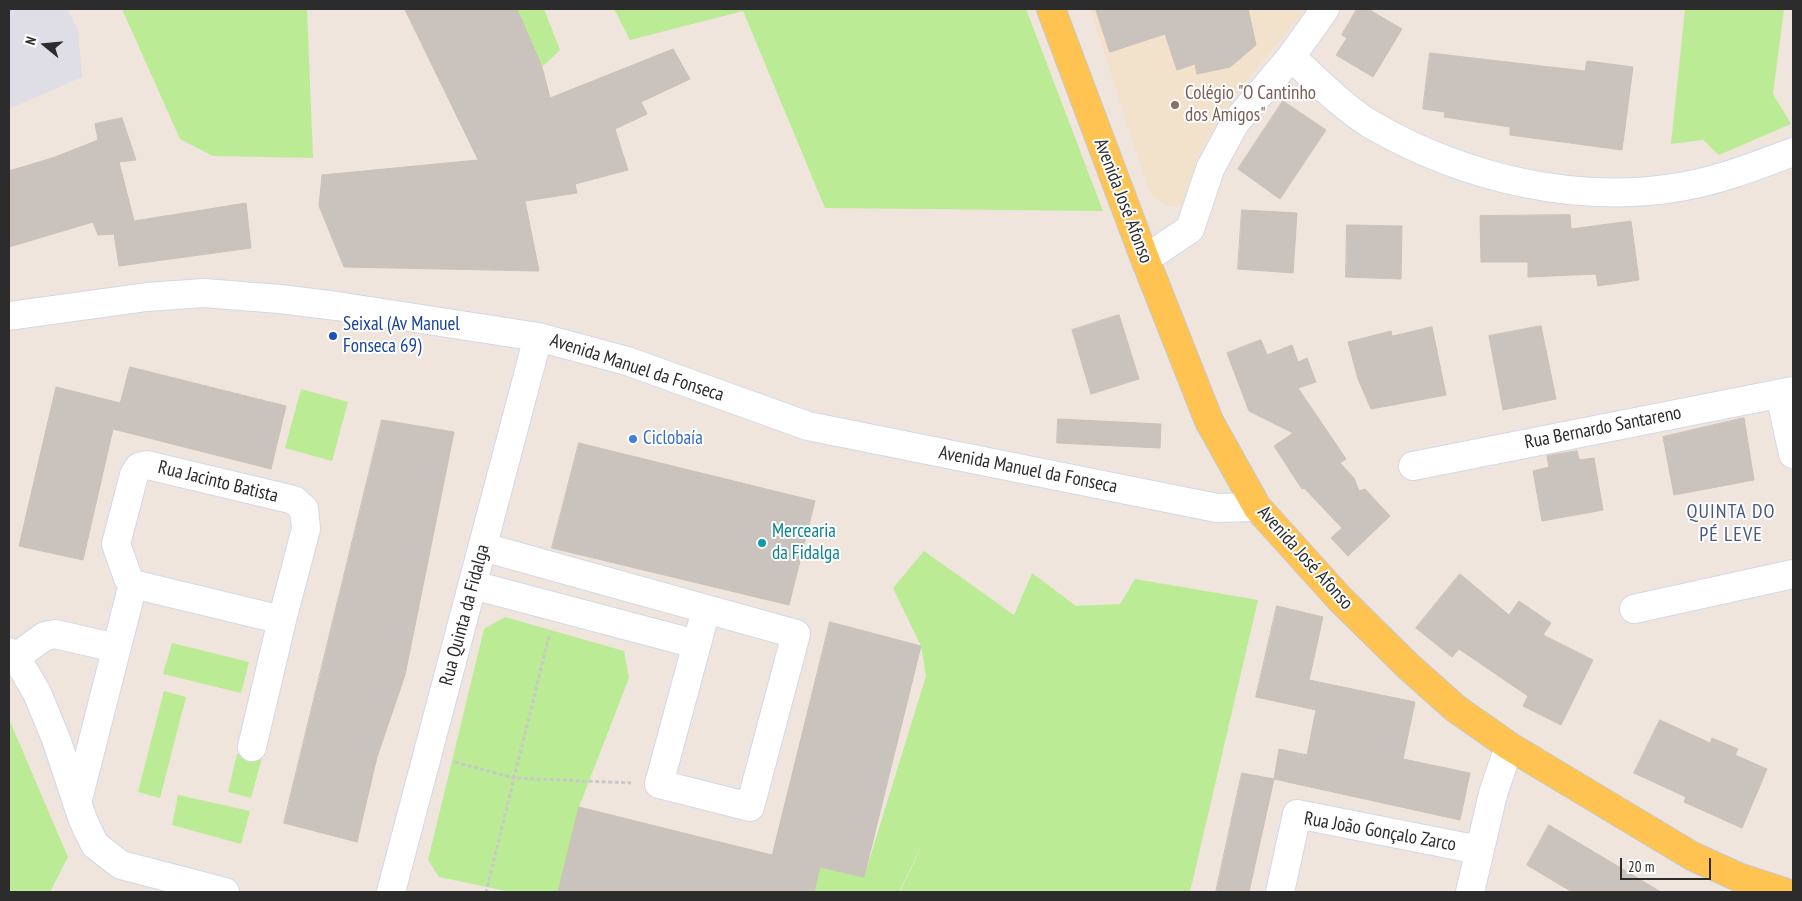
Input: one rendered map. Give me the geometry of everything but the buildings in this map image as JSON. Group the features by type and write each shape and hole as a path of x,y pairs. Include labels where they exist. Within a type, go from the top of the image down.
{"main road":[{"name":"Avenida José Afonso","path":"1051,9 1145,259 1209,421 1257,507 1340,599 1408,666 1455,708 1509,746 1692,856 1738,877 1779,892"}],"street":[{"path":"1145,259 1190,229 1210,169 1235,123 1291,57 1325,9"},
{"path":"1291,57 1348,108 1372,124 1436,156 1482,173 1531,184 1597,191 1633,191 1684,186 1735,174 1793,152"},
{"name":"Avenida Manuel da Fonseca","path":"9,316 137,298 204,293 336,306 538,337 627,361 808,426 1217,508 1257,507"},
{"name":"Rua Quinta da Fidalga","path":"394,892 427,755 538,337"},
{"path":"1787,392 1793,454"},
{"name":"Rua Bernardo Santareno","path":"1412,466 1787,392"},
{"name":"Rua Jacinto Batista","path":"133,584 128,578 116,544 134,475 139,467 147,465 294,500 304,509 306,529 252,747"},
{"path":"483,547 796,634 750,807 660,784 706,610"},
{"path":"1634,609 1793,574"},
{"path":"77,803 133,584 282,620"},
{"path":"472,585 696,644"},
{"path":"116,648 55,634 45,636 12,654 41,702 56,739 77,803 95,845 121,864 225,892"},
{"path":"1470,892 1493,794 1509,746"},
{"name":"Rua João Gonçalo Zarco","path":"1280,892 1297,814 1479,850"}],"path":[{"path":"486,892 556,606"},
{"path":"427,755 514,778 660,784"}],"shaded area":[{"path":"9,9 67,9 78,30 82,77 9,109"},
{"name":"Colégio \"O Cantinho dos Amigos\"","path":"1090,9 1306,9 1240,89 1205,144 1196,162 1186,196 1181,205 1171,207 1155,199 1148,188"}],"green space":[{"path":"122,9 307,9 313,158 213,156 180,139"},
{"path":"517,9 544,9 560,50 542,67"},
{"path":"614,9 1026,9 1103,211 825,208 743,11 630,40"},
{"path":"1685,9 1784,9 1773,94 1791,124 1719,155 1703,140 1671,144"},
{"path":"301,389 348,402 332,461 285,448"},
{"path":"924,551 1014,615 1032,573 1076,606 1120,604 1135,579 1258,600 1190,892 900,892 928,833 899,892 814,892 820,867 864,877 926,676 921,646 893,588"},
{"path":"505,617 624,651 629,678 579,807 558,892 511,892 439,877 428,860 484,629"},
{"path":"172,643 249,662 241,693 163,674"},
{"path":"164,691 186,697 160,798 138,792"},
{"path":"9,719 68,857 50,892 9,892"},
{"path":"237,754 262,758 251,798 228,792"},
{"path":"178,795 250,811 241,844 172,825"}],"place":[{"name":"Colégio \"O Cantinho dos Amigos\"","path":"1175,105"},
{"name":"Seixal (Av Manuel Fonseca 69)","path":"333,336"},
{"name":"Ciclobaía","path":"633,439"},
{"name":"Mercearia da Fidalga","path":"762,543"}],"district":[{"name":"QUINTA DO PÉ LEVE","path":"1731,524"}]}
